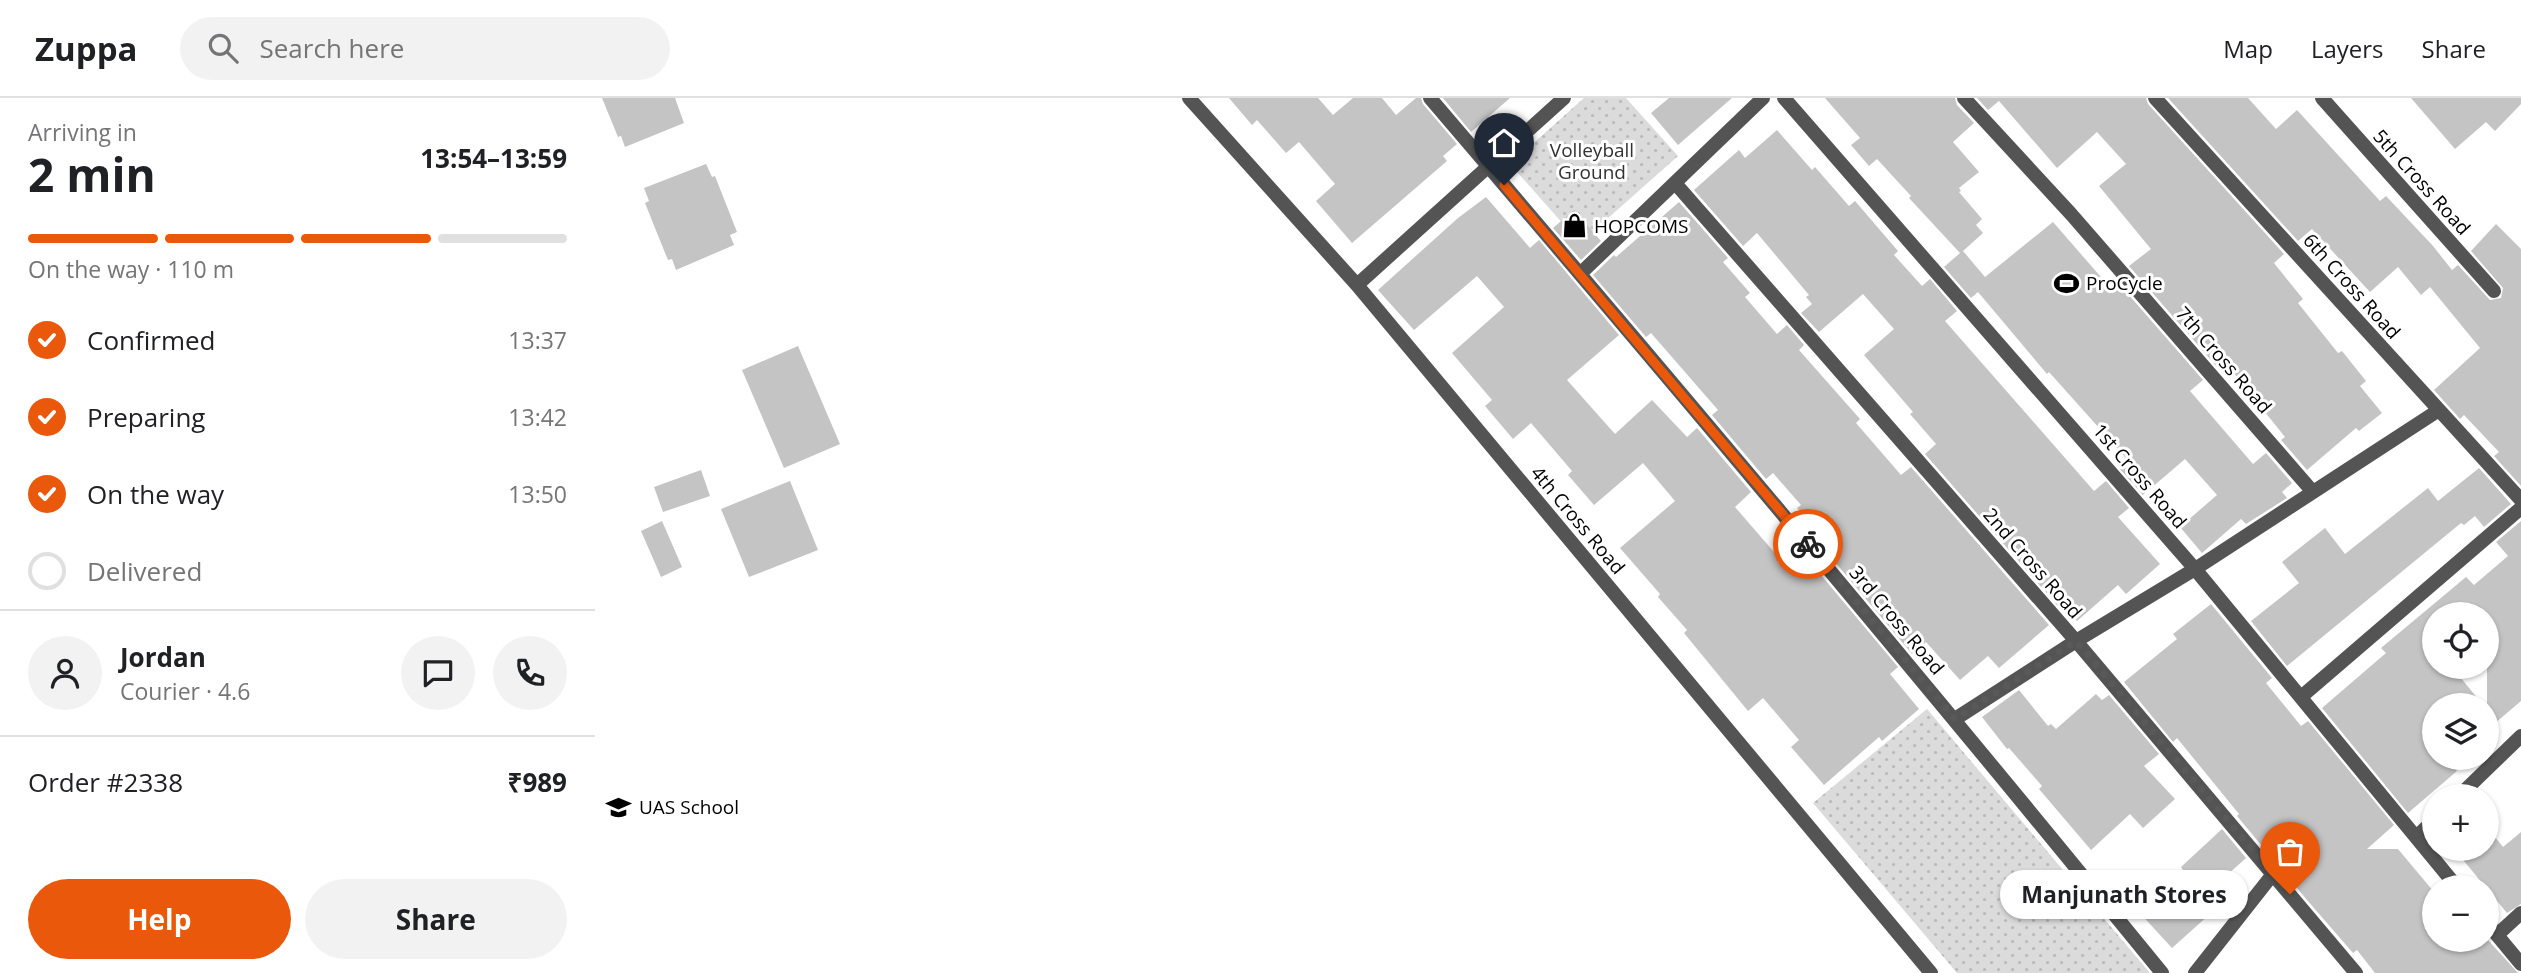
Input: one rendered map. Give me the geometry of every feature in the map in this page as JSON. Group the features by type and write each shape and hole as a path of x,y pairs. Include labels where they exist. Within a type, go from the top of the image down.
{"street":[{"name":"4th Cross Road","path":"1189,98 1357,285 1931,973"},
{"name":"3rd Cross Road","path":"1430,98 1581,273 1955,719 2162,973"},
{"path":"1357,285 1564,98"},
{"path":"1581,273 1763,98"},
{"name":"1st Cross Road","path":"1784,98 2195,569 2447,875"},
{"name":"7th Cross Road","path":"1964,98 2071,214 2313,492"},
{"name":"6th Cross Road","path":"2155,98 2521,500"},
{"name":"5th Cross Road","path":"2322,98 2494,291"},
{"name":"2nd Cross Road","path":"1675,183 2076,641 2356,973"},
{"path":"1955,719 2195,569 2439,410"},
{"path":"2301,697 2521,508"},
{"path":"2471,784 2521,736"},
{"path":"2416,837 2422,831"},
{"path":"2195,973 2273,874"},
{"path":"2499,933 2521,913"},
{"path":"2499,937 2521,964"}],"green space":[{"name":"Volleyball Ground","path":"1584,98 1626,98 1678,156 1580,243 1510,164"},
{"path":"1927,709 2150,973 1957,973 1813,803"}],"building":[{"path":"602,98 675,98 684,123 625,147"},
{"path":"1229,98 1318,98 1333,115 1353,98 1382,98 1396,115 1416,98 1421,98 1423,104 1457,144 1443,156 1447,161 1352,243 1316,201 1335,184 1299,142 1286,153 1257,120 1252,125"},
{"path":"1443,98 1510,98 1471,132"},
{"path":"1669,98 1732,98 1678,145 1651,113"},
{"path":"1825,98 1955,98 1957,105 1974,123 1953,142 1979,172 1959,188 1959,192 1982,219 1976,225 1983,233 1963,251 1985,277 2053,222 2107,284 2114,278 2203,380 2190,391 2253,464 2266,453 2292,483 2282,492 2287,498 2246,524 2241,519 2202,553 2180,527 2217,495 2185,459 2143,495 2120,469 2126,464 2123,460 2125,457 2049,372 2047,374 1978,292 1971,298 1944,267 1960,253 1877,159 1869,166 1851,145 1860,138"},
{"path":"1977,98 2146,98 2148,104 2284,254 2274,263 2303,299 2298,303 2338,353 2342,351 2366,381 2360,386 2382,413 2359,431 2356,428 2307,470 2281,440 2285,437 2224,361 2217,367 2129,266 2151,249 2099,186 2126,164 2097,132 2057,168 1999,101 1988,110"},
{"path":"2168,98 2248,98 2276,129 2297,110 2380,201 2386,196 2452,270 2458,265 2490,300 2501,298 2503,288 2471,251 2496,224 2521,249 2521,486 2494,456 2499,452 2464,415 2460,419 2434,390 2480,348 2430,287 2421,295 2398,267 2370,292 2312,229 2298,241"},
{"path":"2411,98 2521,98 2521,104 2495,131 2486,122 2455,149"},
{"path":"1777,130 1812,170 1815,167 1849,206 1855,201 1898,251 1894,255 1922,286 1930,279 1957,311 1945,321 2094,491 2106,481 2129,508 2118,517 2160,564 2126,594 2118,585 2077,621 2067,609 2063,612 1925,454 1936,444 1910,414 1913,412 1864,355 1894,329 1863,294 1819,332 1801,313 1812,304 1806,297 1809,295 1757,233 1743,246 1694,190 1739,150 1745,158"},
{"path":"706,164 712,177 715,176 737,232 730,235 734,245 676,270 672,259 668,260 645,203 649,201 644,188"},
{"path":"1486,197 1530,248 1539,240 1619,335 1567,380 1615,434 1652,400 1687,437 1697,428 1751,492 1735,507 1774,552 1790,538 1898,667 1890,674 1919,709 1882,741 1879,737 1824,785 1791,747 1799,740 1763,698 1748,711 1684,633 1687,630 1658,597 1660,594 1620,548 1675,501 1643,463 1594,505 1568,475 1572,471 1531,423 1513,439 1485,406 1492,400 1452,353 1504,307 1477,276 1414,330 1378,290 1458,218"},
{"path":"1679,202 1728,258 1723,262 1750,293 1745,297 1777,334 1787,325 1804,345 1799,350 1860,419 1856,423 1901,475 1911,467 2049,625 1999,668 1988,656 1960,680 1926,642 1912,654 1804,525 1809,522 1797,508 1801,505 1773,473 1766,479 1712,415 1718,410 1651,333 1646,337 1593,275"},
{"path":"1574,210 1601,241 1581,260 1553,228"},
{"path":"798,346 840,444 784,468 742,370"},
{"path":"2479,468 2511,504 2484,527 2475,516 2464,525 2461,523 2287,666 2251,621 2299,583 2282,562 2325,528 2345,554 2428,488 2438,501"},
{"path":"701,470 710,496 663,512 654,487"},
{"path":"790,481 818,550 749,577 721,509"},
{"path":"662,521 682,567 661,577 641,531"},
{"path":"2521,521 2521,701 2499,720 2499,693 2487,693 2487,679 2499,679 2499,602 2436,602 2466,577 2474,585 2508,556 2496,542"},
{"path":"2211,604 2272,678 2266,683 2301,726 2308,721 2394,825 2367,849 2398,849 2422,878 2422,952 2499,952 2518,973 2375,973 2357,950 2353,953 2237,816 2239,814 2177,738 2173,742 2124,682 2177,639 2173,634"},
{"path":"2422,614 2422,679 2462,679 2473,693 2422,693 2422,770 2457,771 2442,784 2422,784 2422,801 2408,813 2322,708 2386,653 2381,648"},
{"path":"2019,690 2048,726 2051,724 2056,729 2096,694 2102,700 2109,695 2159,754 2144,766 2175,799 2143,828 2130,814 2091,850 2039,789 2042,786 2009,748 2007,749 1982,717"},
{"path":"2222,829 2246,858 2198,901 2210,914 2172,948 2138,911"},
{"path":"2521,832 2521,904 2507,913 2499,903 2499,875 2476,875 2464,861 2499,861 2499,842 2503,847"}],"way so far":[{"path":"1808,544 1955,719 2076,641 2290,894"}],"place":[{"name":"HOPCOMS","path":"1574,226"},
{"name":"ProCycle","path":"2066,283"},
{"name":"UAS School","path":"619,807"},
{"name":"Manjunath Stores","path":"2290,894"}],"route":[{"path":"1504,185 1808,544"}]}
